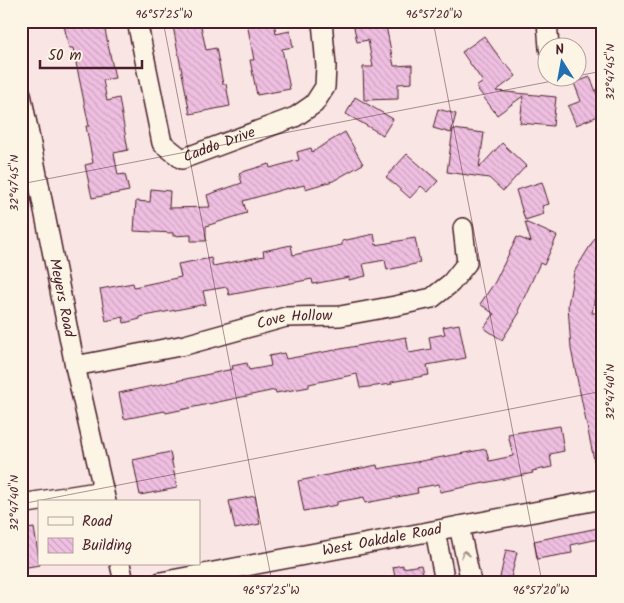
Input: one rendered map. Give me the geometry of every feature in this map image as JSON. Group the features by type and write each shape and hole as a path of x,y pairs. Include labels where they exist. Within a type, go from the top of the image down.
{"street":[{"name":"Caddo Drive","path":"138,21 162,143 182,159 295,117 314,104 325,87 326,66 322,21"},
{"path":"547,21 548,38"},
{"name":"Meyers Road","path":"21,94 75,366 105,496"},
{"name":"Cove Hollow","path":"75,366 185,345 286,317 340,316 432,298 451,283 466,263 463,228"},
{"path":"63,500 105,496"},
{"name":"West Oakdale Road","path":"161,582 603,499"},
{"path":"21,504 38,502"},
{"path":"459,526 471,582"},
{"path":"435,531 445,582"},
{"path":"120,566 124,582"}],"building":[{"path":"63,21 89,21 90,28 104,25 115,78 103,80 107,101 119,98 128,150 114,153 118,175 125,174 129,191 92,198 85,165 93,163 86,126 89,126 73,48 69,48"},
{"path":"172,21 200,21 206,50 216,48 223,84 226,84 230,106 190,114"},
{"path":"274,21 276,34 290,31 293,47 282,49 290,89 257,95 250,60 254,60 247,23"},
{"path":"385,21 394,66 412,65 412,83 398,84 398,99 364,100 363,67 373,67 368,40 357,42 354,27"},
{"path":"484,36 505,65 516,76 496,91 556,97 553,126 520,123 523,96 497,115 476,87 483,82 462,52"},
{"path":"590,77 603,109 603,114 576,125 568,106 581,101 576,88 586,88 586,78"},
{"path":"355,97 393,119 383,135 346,114"},
{"path":"438,109 456,114 451,133 433,128"},
{"path":"453,129 484,133 479,168 502,143 526,166 503,191 489,178 447,172"},
{"path":"345,132 363,164 333,181 305,189 304,185 288,188 243,201 247,213 206,226 206,241 191,241 191,235 173,236 173,233 134,231 136,201 150,202 151,189 170,191 169,208 210,207 207,195 242,183 239,173 269,164 270,168 299,160 297,152 311,148 312,152"},
{"path":"407,154 438,181 428,192 421,186 410,198 386,177"},
{"path":"542,182 549,204 542,206 544,214 525,220 516,190"},
{"path":"525,222 557,236 544,265 540,263 518,311 520,312 502,340 484,328 494,314 480,304 495,282 517,237 531,242"},
{"path":"603,225 603,270 600,268 592,313 597,313 599,353 602,352 603,358 603,367 599,368 603,387 603,479 598,479 571,349 568,305 574,272"},
{"path":"374,234 376,245 415,238 420,263 387,270 385,260 363,264 366,276 349,280 349,277 313,284 312,279 229,295 227,287 203,291 206,304 140,317 140,319 124,323 123,317 106,321 100,289 133,283 134,287 181,277 178,264 211,258 213,266 264,256 263,251 291,245 293,255 342,245 342,241"},
{"path":"459,324 466,358 427,365 429,375 391,382 392,384 360,388 357,374 309,384 309,387 276,393 275,390 166,413 165,411 124,419 119,393 233,369 232,366 247,363 249,370 271,366 269,356 284,353 286,359 406,337 409,353 431,349 429,337 445,334 443,327"},
{"path":"560,426 564,451 550,454 552,467 532,471 533,473 440,492 439,484 417,488 418,493 365,503 364,497 337,502 337,505 304,511 298,481 377,465 378,469 486,449 489,461 513,456 508,434"},
{"path":"170,452 177,488 140,495 133,460"},
{"path":"255,496 260,524 235,529 229,501"},
{"path":"603,527 603,538 571,545 572,553 537,559 534,541"},
{"path":"34,528 38,565 21,568 21,530"},
{"path":"506,550 517,552 510,582 499,582"},
{"path":"403,565 403,568 421,565 425,582 396,582 393,567"}]}
